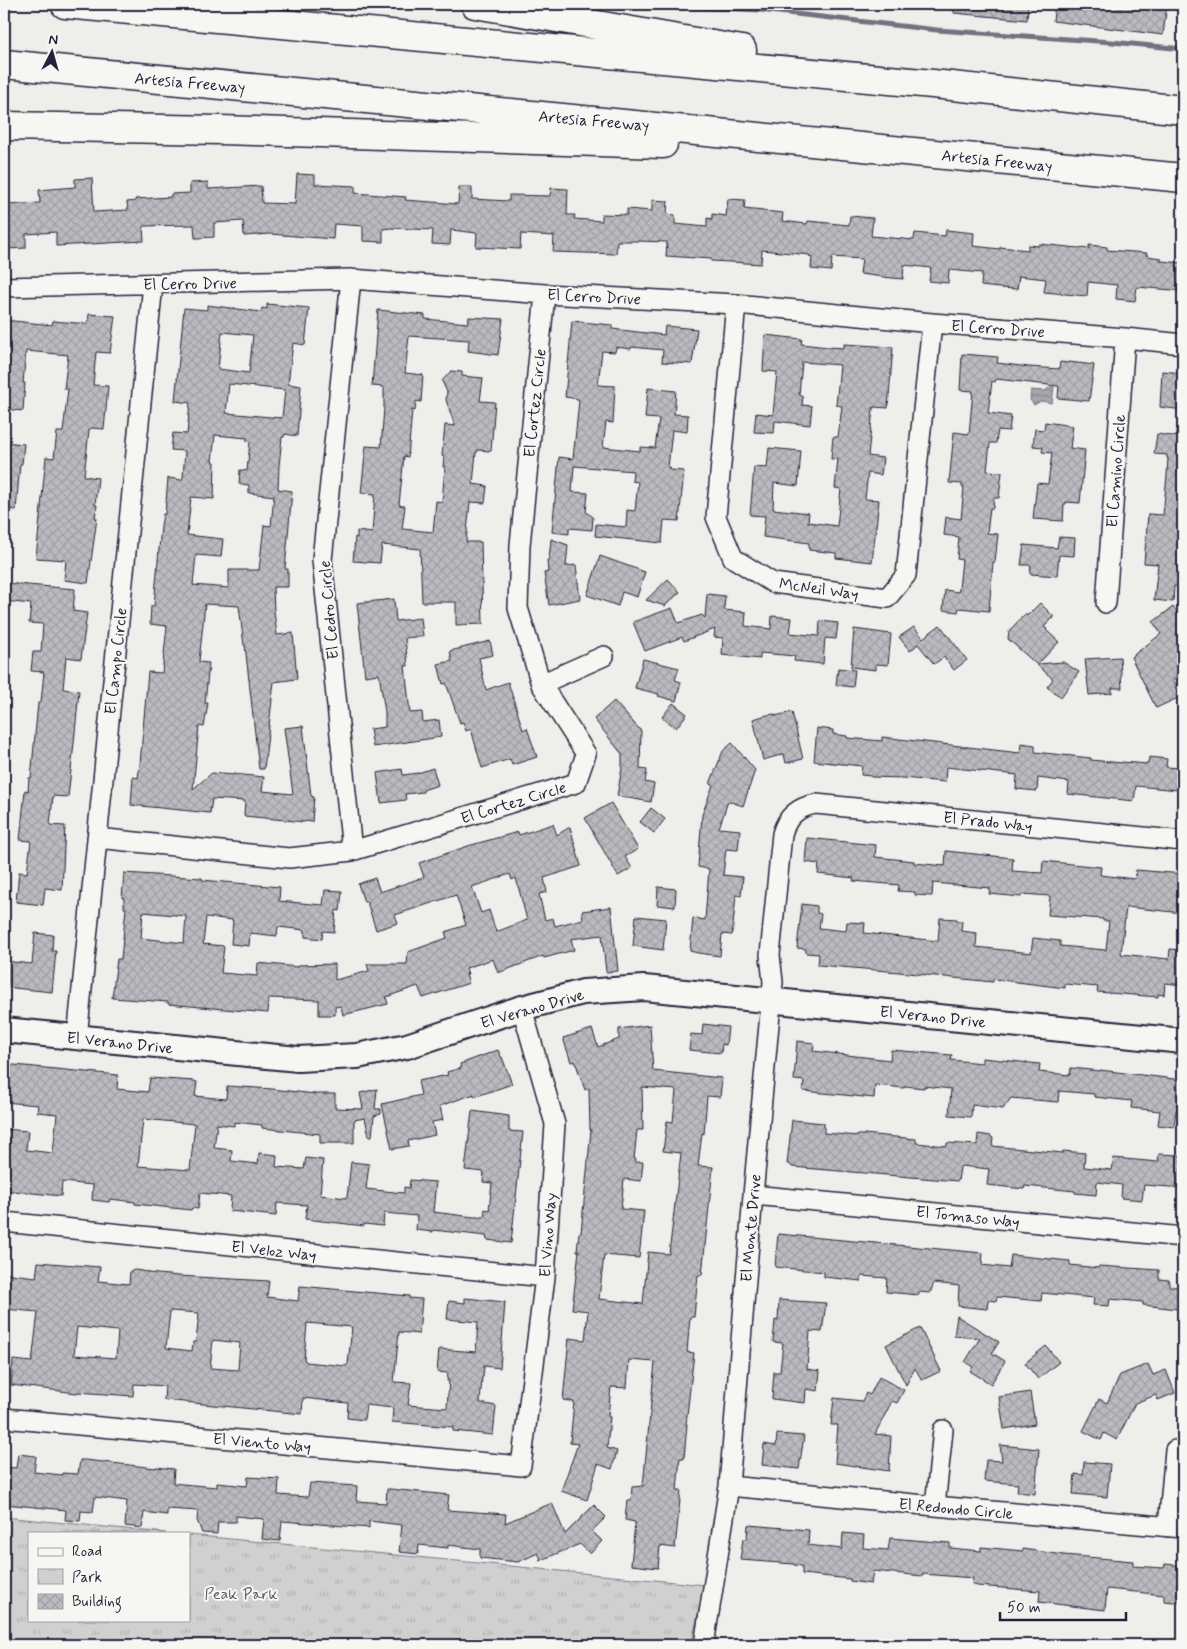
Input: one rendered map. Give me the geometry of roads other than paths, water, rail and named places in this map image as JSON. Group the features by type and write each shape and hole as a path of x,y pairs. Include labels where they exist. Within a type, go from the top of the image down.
{"highway":[{"path":"65,4 934,84 1183,110"},
{"path":"475,4 934,84"},
{"name":"Artesia Freeway","path":"4,64 1183,178"},
{"path":"4,126 221,130 905,150"}],"street":[{"name":"El Cerro Drive","path":"4,287 351,280 545,294 736,304 1183,344"},
{"name":"El Cedro Circle","path":"351,280 322,560 352,851"},
{"name":"El Campo Circle","path":"77,1038 152,284"},
{"name":"El Cortez Circle","path":"97,838 289,858 352,851 576,783 586,754 541,684 518,608 520,545 545,294"},
{"name":"McNeil Way","path":"736,304 716,517 733,558 774,583 886,598 906,574 932,323"},
{"name":"El Camino Circle","path":"1106,604 1125,338"},
{"path":"541,684 604,656"},
{"name":"El Prado Way","path":"791,808 816,804 1183,840"},
{"name":"El Monte Drive","path":"704,1645 729,1486 752,1195 773,982 770,955 782,834 791,808"},
{"name":"El Verano Drive","path":"4,1030 298,1059 356,1056 407,1046 522,1008 583,992 644,988 1183,1041"},
{"name":"El Vino Way","path":"521,1466 545,1277 555,1124 522,1008"},
{"name":"El Tomaso Way","path":"752,1195 1183,1238"},
{"name":"El Veloz Way","path":"4,1222 545,1277"},
{"name":"El Viento Way","path":"4,1418 521,1466"},
{"path":"935,1506 943,1430"},
{"path":"1175,1450 1176,1528"},
{"name":"El Redondo Circle","path":"729,1486 1176,1528"}],"waterway":[{"path":"653,4 760,10 937,30 1112,42 1183,49"}],"park label":[{"name":"Peak Park","path":"241,1593"}]}
